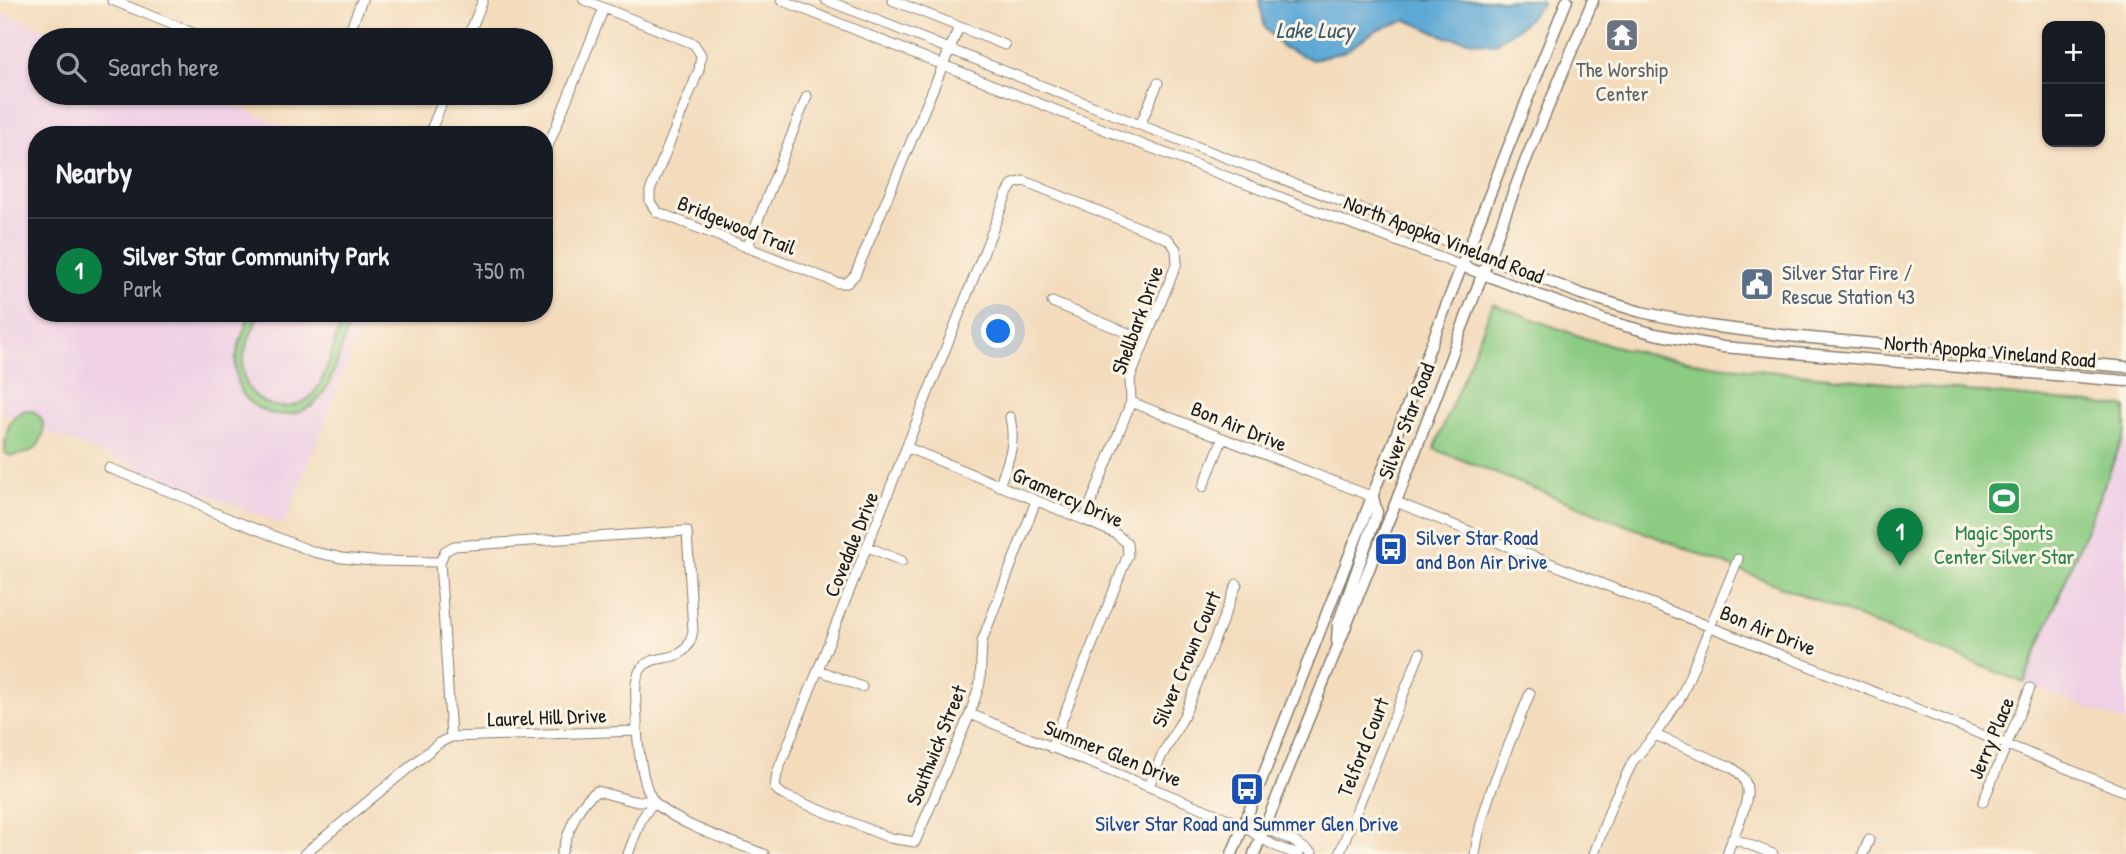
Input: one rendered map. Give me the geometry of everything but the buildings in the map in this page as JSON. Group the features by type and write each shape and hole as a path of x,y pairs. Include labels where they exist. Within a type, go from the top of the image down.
{"main road":[{"name":"Silver Star Road","path":"1232,854 1567,0"},
{"name":"Silver Star Road","path":"1254,854 1396,502 1525,162 1593,0"},
{"name":"North Apopka Vineland Road","path":"1468,249 1581,294 1641,312 1709,327 2126,367"},
{"name":"North Apopka Vineland Road","path":"1462,266 1604,320 1655,334 1709,344 1788,354 2126,381"},
{"path":"1336,651 1338,624 1377,513 1373,497"}],"street":[{"path":"112,0 181,28"},
{"path":"351,28 362,0"},
{"path":"472,28 483,0"},
{"name":"Bridgewood Trail","path":"584,0 695,44 701,55 699,70 650,191 650,202 657,212 838,283 847,283 856,275 959,27"},
{"name":"North Apopka Vineland Road","path":"781,0 1133,141 1462,266"},
{"name":"North Apopka Vineland Road","path":"826,0 1140,125 1468,249"},
{"path":"892,0 1005,45"},
{"path":"553,134 604,8"},
{"path":"1140,125 1158,83"},
{"path":"747,248 807,96"},
{"path":"433,126 441,105"},
{"name":"Shellbark Drive","path":"1024,181 1168,239 1176,249 1177,263 1130,378 1131,402 1084,520"},
{"name":"Covedale Drive","path":"915,842 890,838 783,795 775,788 777,773 1007,194 1013,184 1024,181"},
{"path":"1052,302 1145,340"},
{"path":"2017,373 2019,357"},
{"name":"Bon Air Drive","path":"1131,402 1373,497"},
{"path":"999,486 1012,451 1014,436 1010,417"},
{"path":"1202,487 1223,438"},
{"name":"Gramercy Drive","path":"908,448 1084,520 1116,534 1127,543 1128,555 1051,748"},
{"path":"109,468 193,500 210,511 314,552 372,561 440,562"},
{"name":"Southwick Street","path":"915,842 970,714 979,682 982,641 1036,501"},
{"name":"Bon Air Drive","path":"1396,502 2126,792"},
{"path":"304,854 439,743 451,737 440,562 445,551 454,546 687,531 691,640 685,650 672,658 649,662 641,668 637,678 637,731"},
{"path":"869,547 902,561"},
{"path":"1594,854 1612,804 1633,761 1656,735 1681,697 1738,559"},
{"name":"Silver Crown Court","path":"1149,786 1161,757 1184,716 1237,584"},
{"name":"Telford Court","path":"1339,854 1420,653"},
{"path":"819,670 863,687"},
{"name":"Jerry Place","path":"1983,802 2030,688"},
{"path":"1475,854 1486,805 1530,693"},
{"name":"Summer Glen Drive","path":"970,714 1243,825"},
{"name":"Laurel Hill Drive","path":"451,737 637,731 647,788 654,801"},
{"path":"1656,735 1731,767 1741,774 1748,790 1727,854"},
{"path":"561,854 579,807 597,791 633,802 654,801 666,812 683,821 764,854"},
{"path":"628,854 641,820 654,801"},
{"path":"1243,825 1265,828 1288,837 1312,854"},
{"path":"1243,825 1260,839 1299,854"},
{"path":"1732,838 1773,854"},
{"path":"1863,854 1869,840"}],"shaded area":[{"path":"0,12 41,28 28,28 28,105 232,105 284,126 28,126 28,322 364,322 284,525 0,413"},
{"path":"2126,431 2126,723 2024,683"}],"green space":[{"path":"1493,304 1587,339 1646,354 1718,366 2126,407 2126,431 2024,683 1434,449"},
{"path":"247,322 256,322 244,356 246,384 253,394 273,406 296,405 316,390 328,364 340,322 349,322 330,382 319,399 296,413 270,413 248,400 240,389 236,376 239,344"},
{"path":"29,410 40,417 42,422 41,440 33,450 11,456 5,453 9,425 16,415"}],"water":[{"name":"Lake Lucy","path":"1259,0 1542,0 1542,4 1521,26 1493,44 1446,37 1407,20 1376,30 1346,51 1313,60 1282,47 1265,28"}],"place":[{"name":"The Worship Center","path":"1622,35"},
{"name":"Silver Star Fire / Rescue Station 43","path":"1757,284"},
{"name":"Magic Sports Center Silver Star","path":"2004,498"},
{"name":"Silver Star Road and Bon Air Drive","path":"1391,549"},
{"name":"Silver Star Community Park","path":"1900,566"},
{"name":"Silver Star Road and Summer Glen Drive","path":"1247,789"}]}
